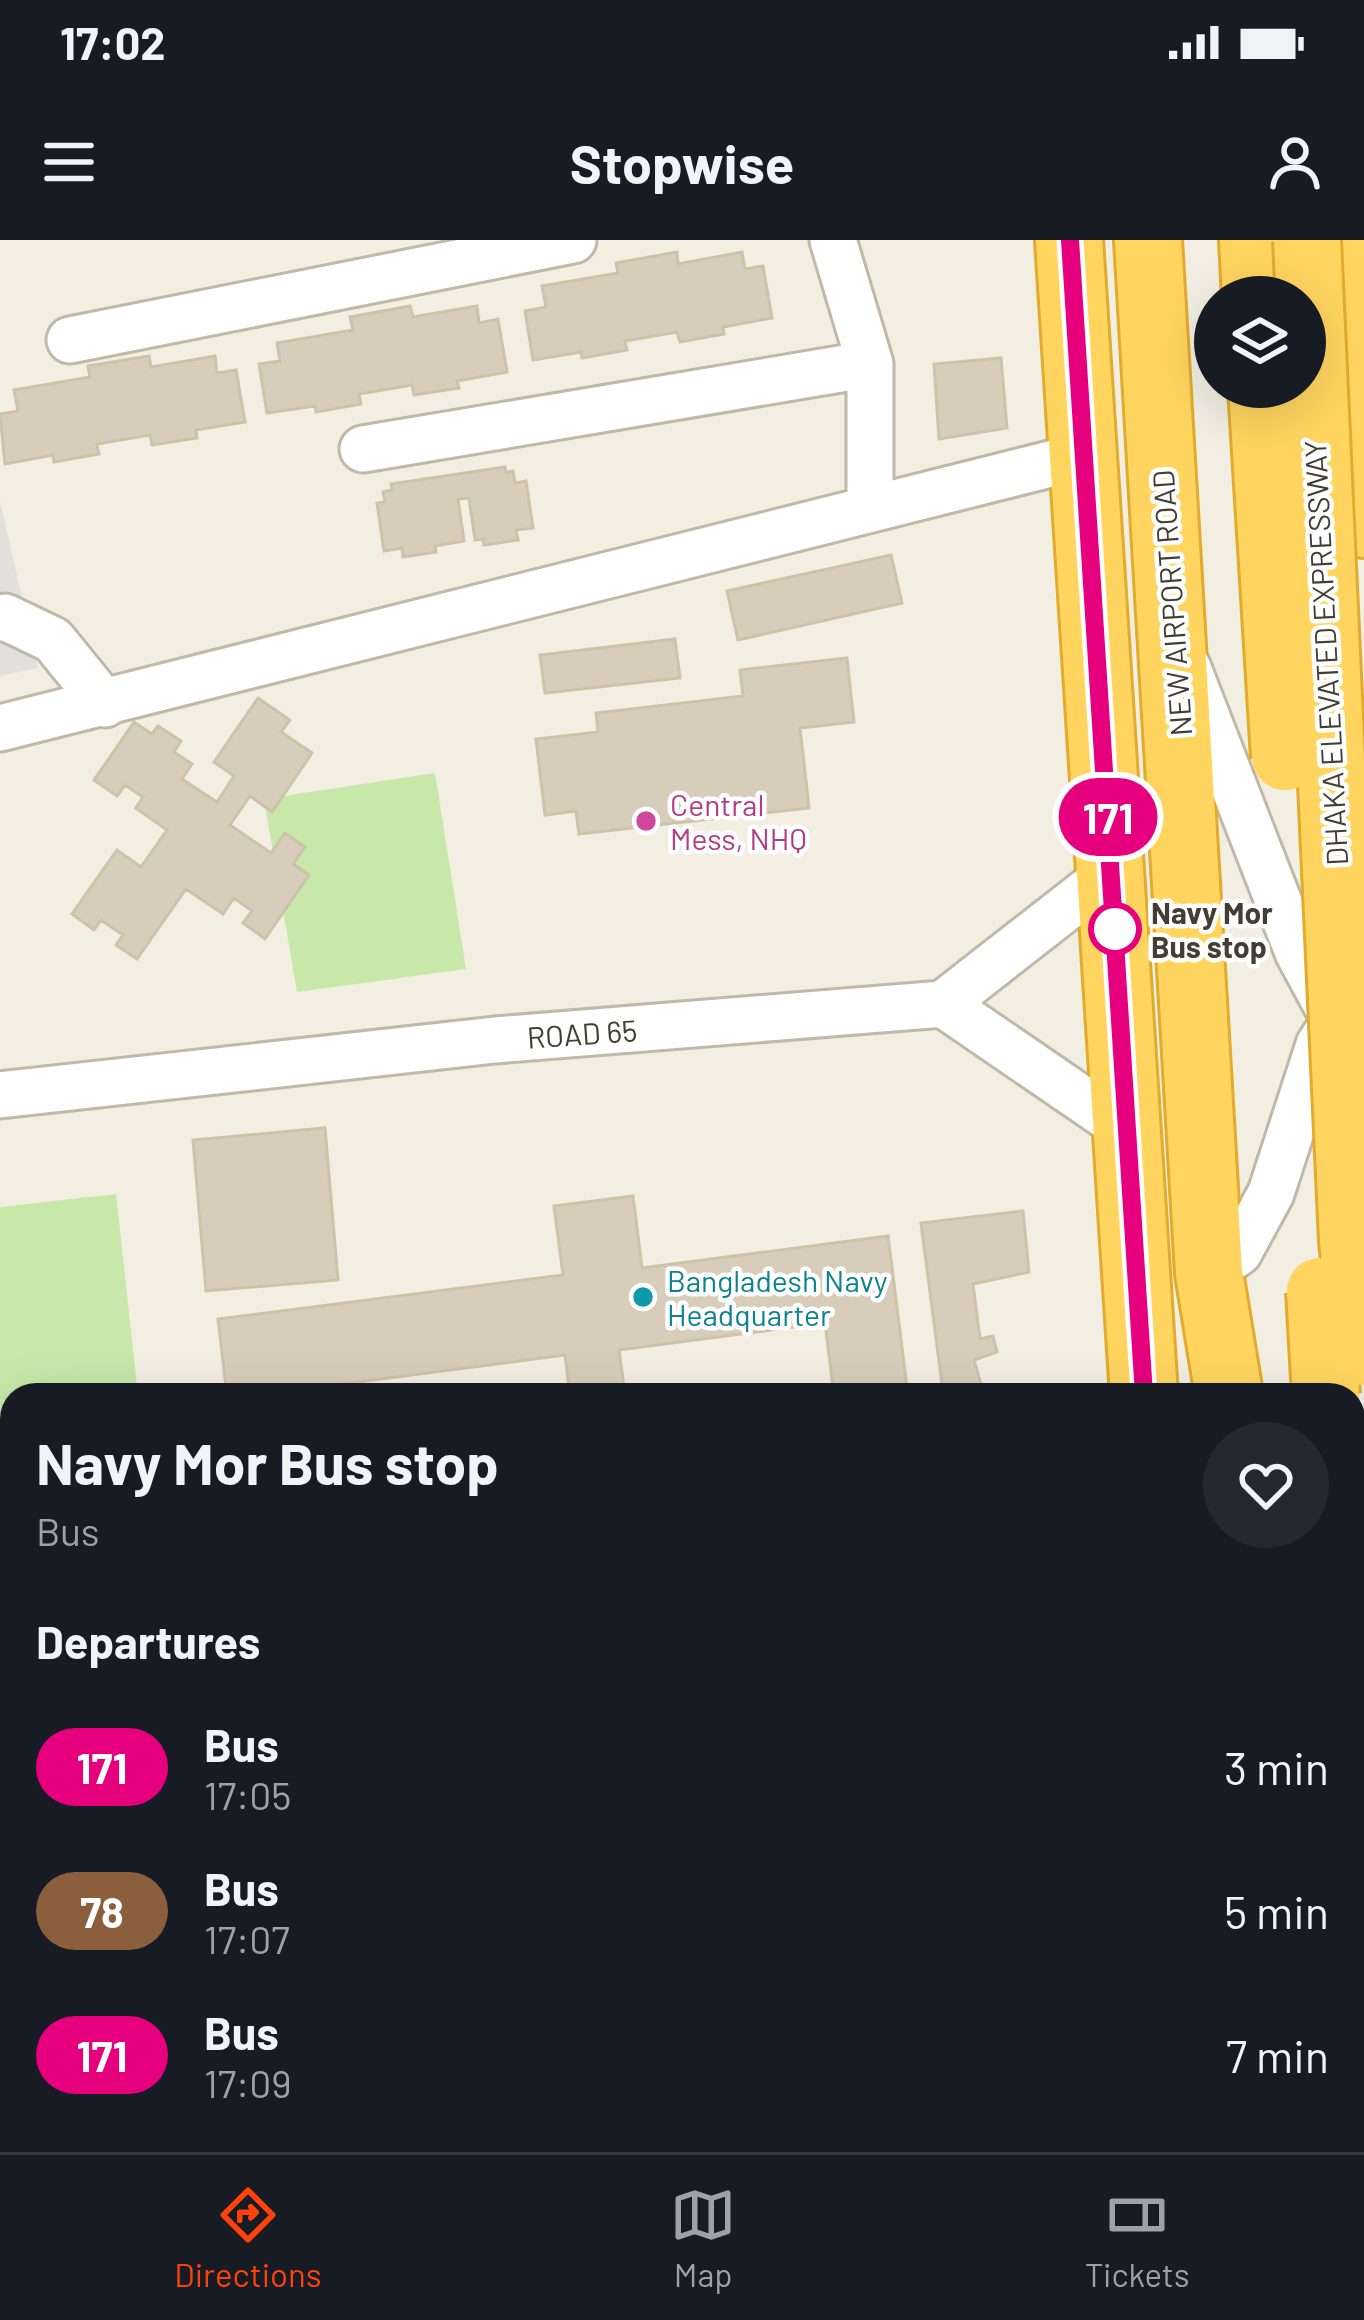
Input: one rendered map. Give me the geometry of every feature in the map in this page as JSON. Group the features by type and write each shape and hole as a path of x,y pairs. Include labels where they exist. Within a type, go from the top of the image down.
{"highway":[{"path":"1070,240 1143,1383"},
{"name":"NEW AIRPORT ROAD","path":"1148,240 1209,1273 1227,1383"},
{"path":"1346,240 1364,524"},
{"name":"DHAKA ELEVATED EXPRESSWAY","path":"1264,253 1364,1352"},
{"name":"DHAKA ELEVATED EXPRESSWAY","path":"1263,408 1325,1383"}],"street":[{"path":"70,340 573,240"},
{"path":"833,240 870,364 870,508"},
{"path":"363,449 870,364"},
{"path":"0,728 1082,456"},
{"path":"0,618 53,640 105,704"},
{"path":"1173,629 1298,952 1349,1016 1319,1045 1271,1193 1239,1252 1209,1273"},
{"path":"1112,872 943,1004 1127,1130"},
{"name":"ROAD 65","path":"0,1095 495,1040 943,1004"}],"green space":[{"path":"435,773 466,969 297,992 264,799"},
{"path":"116,1194 137,1383 0,1383 0,1207"}],"shaded area":[{"path":"0,501 38,668 0,676"}],"building":[{"path":"677,252 678,264 742,252 745,269 763,266 772,318 723,327 724,334 680,342 677,332 625,341 627,350 533,360 525,311 546,307 542,286 618,273 616,263"},
{"path":"410,306 413,317 477,306 479,323 498,319 507,372 457,381 459,388 414,395 412,385 359,394 361,404 316,412 315,406 267,413 259,364 280,361 277,343 353,330 350,317"},
{"path":"149,356 151,367 215,356 217,373 236,370 245,422 196,430 197,438 152,445 150,435 97,444 99,454 54,462 53,455 5,464 0,414 18,411 14,390 90,377 88,366"},
{"path":"1001,358 1007,428 939,439 934,364"},
{"path":"505,467 506,473 513,471 515,483 526,481 533,528 516,530 518,540 484,545 483,539 475,540 469,498 458,499 464,541 403,557 402,548 384,551 377,503 385,502 383,492 392,490 391,484"},
{"path":"891,555 902,603 738,640 727,591"},
{"path":"675,639 680,678 545,693 540,655"},
{"path":"847,658 854,722 800,728 809,808 579,834 576,811 545,815 536,739 598,732 596,713 743,696 740,670"},
{"path":"258,698 290,720 281,732 312,753 272,812 250,796 230,825 271,853 285,833 305,847 293,864 309,875 265,939 243,923 252,911 234,898 223,914 186,889 137,959 116,945 123,935 101,920 94,930 72,914 117,850 141,867 167,830 136,808 143,797 125,785 117,796 94,780 134,722 152,734 158,726 181,741 174,752 192,764 182,779 217,802 234,776 214,762"},
{"path":"325,1128 338,1280 206,1291 193,1140"},
{"name":"Bangladesh Navy Headquarter","path":"633,1196 642,1268 888,1236 906,1383 832,1383 825,1323 619,1350 623,1383 568,1383 565,1355 350,1383 226,1383 218,1319 563,1275 554,1206"},
{"path":"1023,1211 1029,1272 973,1284 980,1339 993,1336 997,1352 974,1360 981,1383 942,1383 921,1223"}],"bus line":[{"name":"171","path":"1070,240 1143,1383"}],"place":[{"name":"Central Mess, NHQ","path":"646,821"},
{"name":"Navy Mor Bus stop","path":"1115,929"},
{"name":"Bangladesh Navy Headquarter","path":"643,1297"}]}
